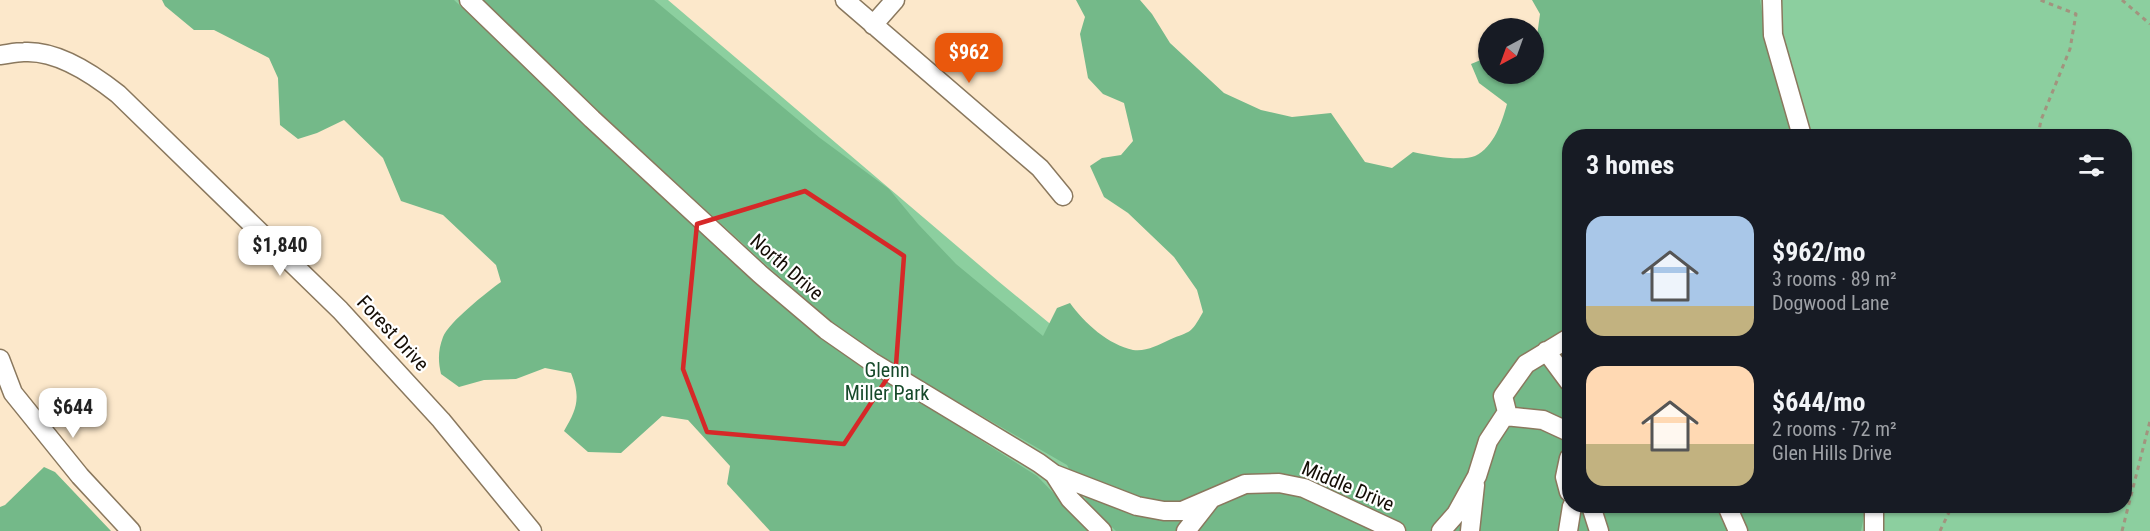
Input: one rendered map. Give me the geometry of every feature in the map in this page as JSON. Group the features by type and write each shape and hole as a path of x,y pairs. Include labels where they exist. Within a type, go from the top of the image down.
{"street":[{"name":"North Drive","path":"469,0 592,119 760,274 826,330 872,362 1039,463 1054,474 1070,500 1102,531"},
{"path":"845,0 1040,168 1063,196"},
{"path":"873,25 895,0"},
{"path":"1772,0 1773,35 1800,129"},
{"name":"Forest Drive","path":"0,55 26,51 60,58 93,74 118,94 340,310 441,420 532,531"},
{"path":"1470,531 1477,476 1488,441 1507,412 1503,396 1526,364 1562,342"},
{"path":"1546,351 1562,373"},
{"path":"0,359 7,396 131,531"},
{"path":"1504,416 1544,420 1562,429"},
{"name":"Middle Drive","path":"1054,474 1137,506 1164,511 1182,511 1245,484 1272,483 1304,488 1396,531"},
{"path":"1441,531 1456,514 1477,476"},
{"path":"1186,531 1212,498"},
{"path":"1568,531 1571,513"},
{"path":"1593,513 1599,531"},
{"path":"1731,513 1738,531"},
{"path":"1874,513 1874,531"}],"path":[{"path":"2039,129 2070,49 2076,14 2040,0"},
{"path":"2122,0 2150,24"},
{"path":"2132,492 2150,421"},
{"path":"1940,531 1949,513"},
{"path":"2122,531 2127,513"}],"highlighted area":[{"path":"805,191 904,256 896,365 844,444 707,432 683,369 697,224"}],"green space":[{"path":"162,0 454,0 760,285 829,344 1037,476 1090,531 770,531 727,484 730,466 688,420 662,416 621,453 588,452 564,431 575,410 577,397 571,373 545,368 516,379 484,380 459,387 441,374 439,356 441,342 460,316 501,282 496,265 443,215 401,201 383,158 344,120 298,139 280,125 278,78 269,58 214,30 194,30 165,6"},
{"name":"Glenn Miller Park","path":"231,0 668,0 998,281 1245,484 1656,0 2150,0 2150,531 831,531"},
{"path":"481,0 654,0 820,138 889,189 956,264 1043,336 1057,308 1070,303 1082,318 1106,338 1133,350 1143,350 1190,331 1203,312 1197,290 1174,257 1128,213 1104,197 1090,166 1102,158 1121,155 1133,141 1124,103 1103,94 1088,78 1080,34 1085,17 1076,0 1140,0 1152,14 1170,43 1224,93 1261,110 1292,117 1331,113 1365,162 1392,168 1413,152 1469,158 1482,152 1500,126 1507,104 1480,84 1544,84 1544,18 1539,18 1540,14 1532,0 1760,0 1771,66 1792,129 1562,129 1562,513 1865,513 1861,531 1116,531 1089,505 1067,465 854,342 564,80"},
{"path":"1478,61 1478,81 1471,64"},
{"path":"44,467 55,472 111,531 0,531 0,507 5,505"}]}
